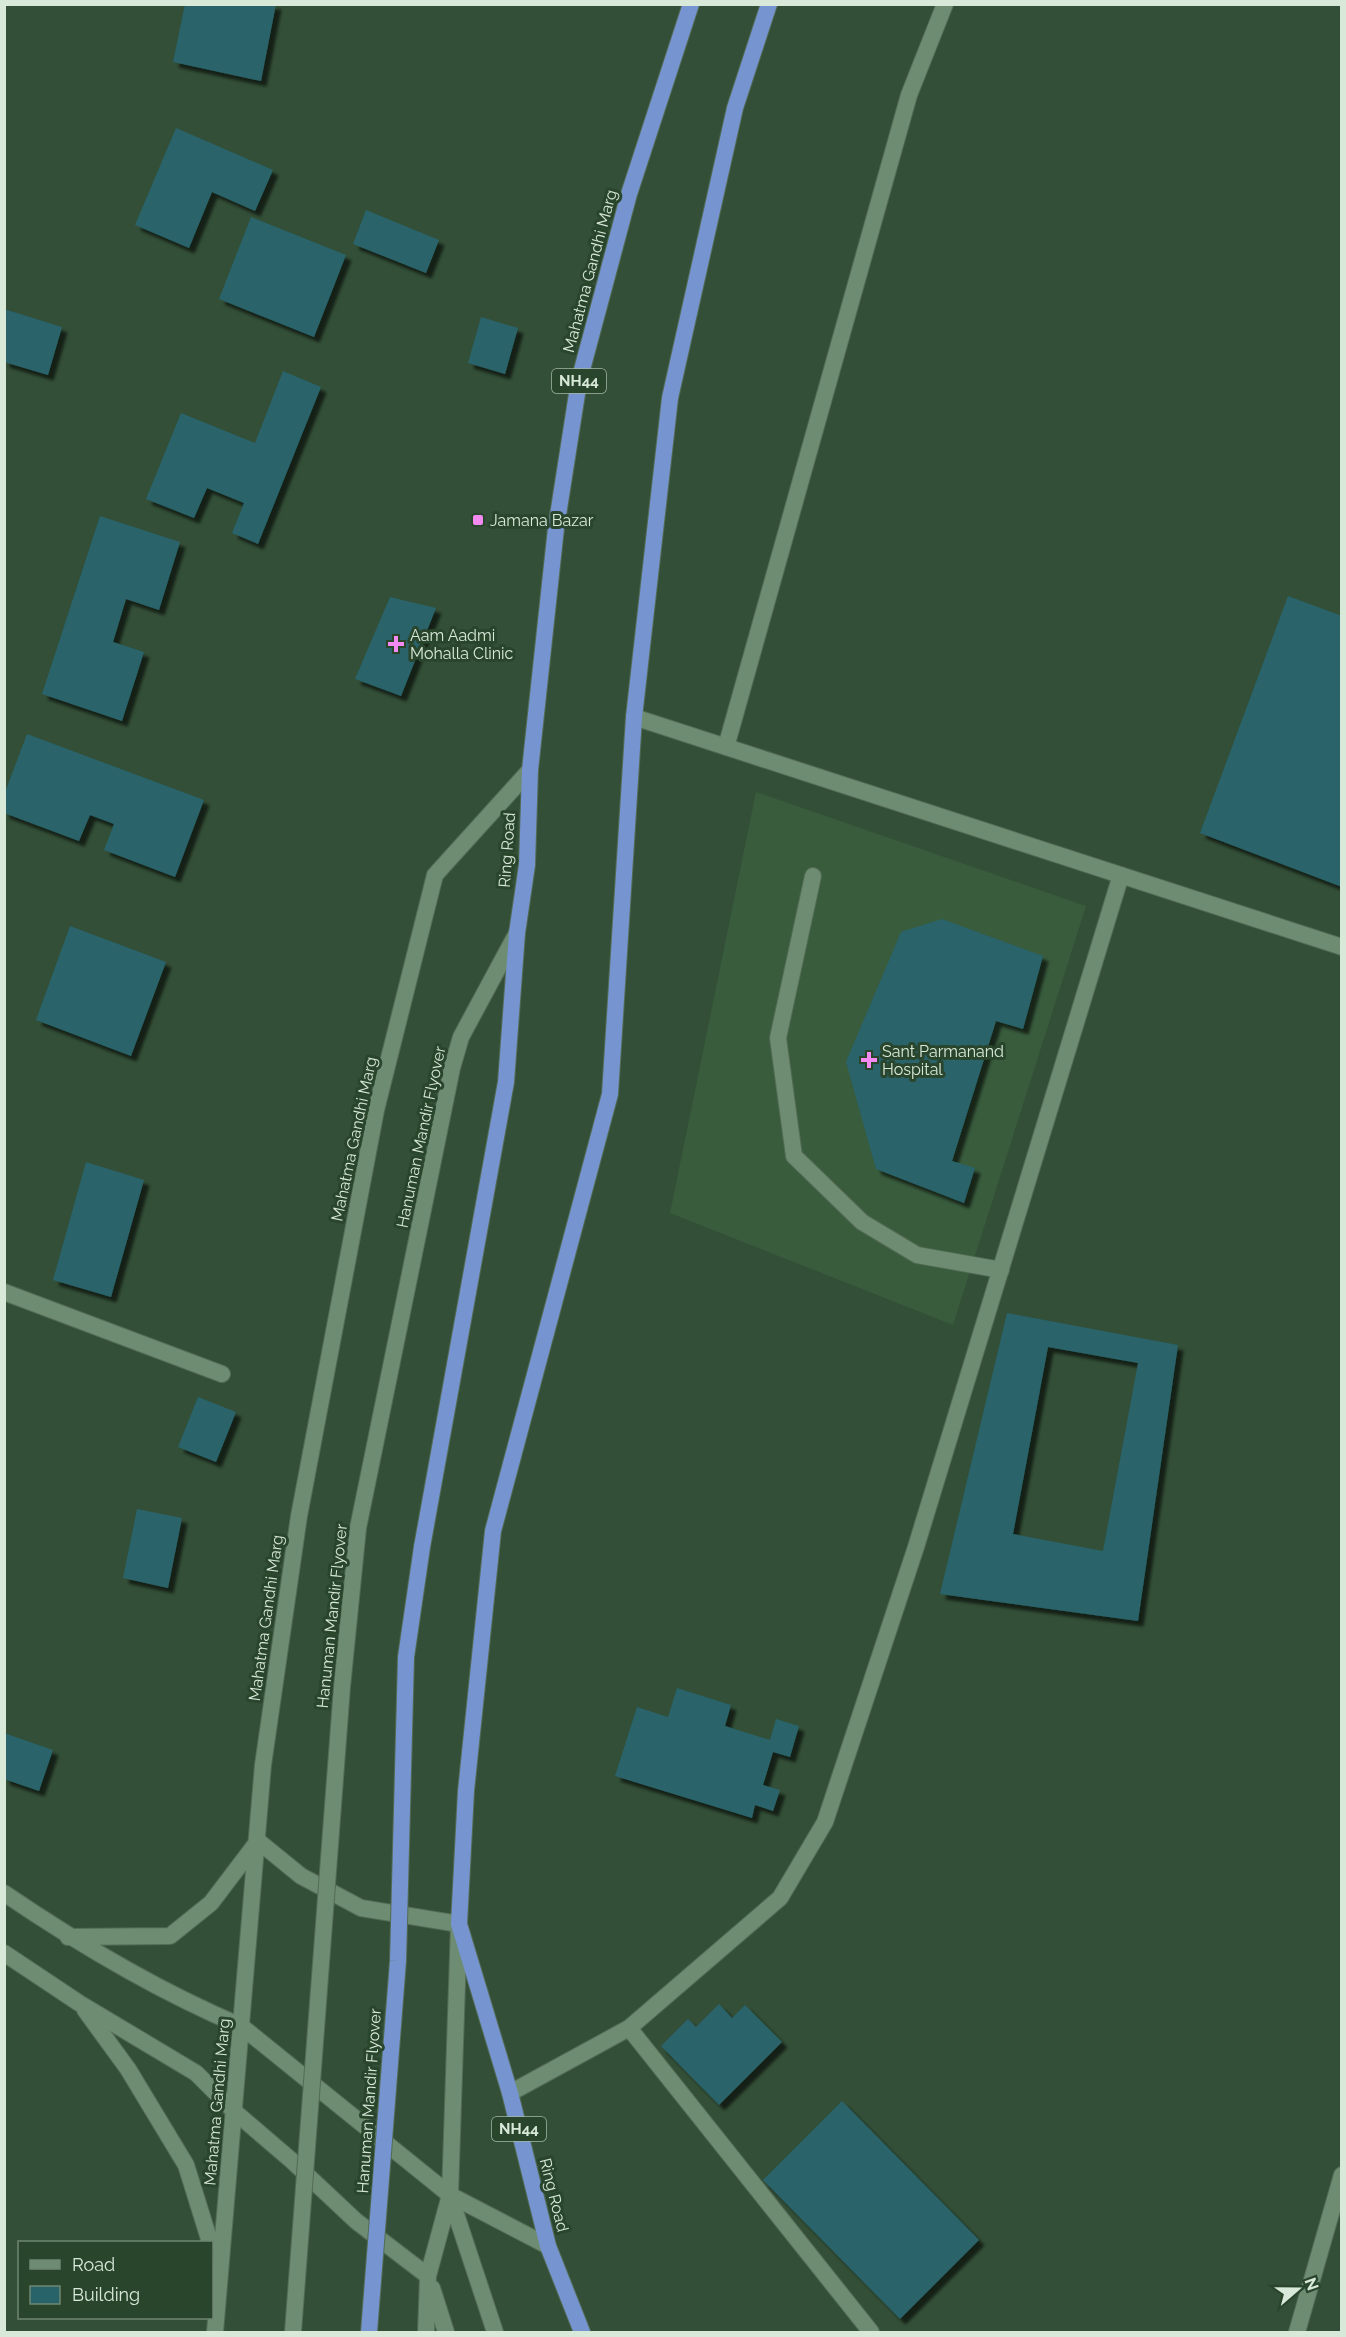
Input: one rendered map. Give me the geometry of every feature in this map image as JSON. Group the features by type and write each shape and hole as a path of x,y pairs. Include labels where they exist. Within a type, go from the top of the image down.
{"highway":[{"name":"Mahatma Gandhi Marg","path":"530,770 556,528 579,381 629,194 691,4"},
{"path":"459,1924 466,1791 493,1531 610,1094 634,717 670,398 735,108 769,4"},
{"name":"Ring Road","path":"517,933 526,865 530,770"},
{"name":"Hanuman Mandir Flyover","path":"369,2332 398,1961 406,1657 422,1547 506,1082 517,933"},
{"name":"Ring Road","path":"459,1924 510,2093 548,2246 582,2332"}],"street":[{"path":"726,747 909,95 945,4"},
{"path":"634,717 1341,947"},
{"name":"Mahatma Gandhi Marg","path":"215,2332 263,1765 299,1516 376,1110 435,875 530,770"},
{"path":"510,2093 629,2028 780,1898 825,1822 916,1547 1121,875"},
{"path":"813,876 778,1038 794,1156 862,1222 917,1255 1000,1270"},
{"name":"Hanuman Mandir Flyover","path":"293,2332 342,1687 358,1528 452,1068 461,1037 517,933"},
{"path":"4,1292 222,1374"},
{"path":"68,1937 170,1936 211,1903 258,1841 301,1876 361,1908 459,1924 450,2195 428,2276 426,2332"},
{"path":"4,1893 68,1937 200,2009 241,2026 450,2195 548,2246"},
{"path":"4,1953 79,2003 196,2073 235,2112 291,2160 356,2221 428,2276 446,2332"},
{"path":"79,2003 128,2069 186,2165 210,2241"},
{"path":"629,2028 871,2332"},
{"path":"1297,2332 1341,2175"},
{"path":"450,2195 495,2332"},
{"path":"213,2252 219,2272"}],"shaded area":[{"name":"Sant Parmanand Hospital","path":"756,792 1086,906 953,1325 670,1213"}],"building":[{"path":"185,4 276,4 261,81 173,62"},
{"path":"176,128 273,170 255,211 212,192 189,248 135,225"},
{"path":"366,210 439,240 426,273 353,244"},
{"path":"251,217 346,255 314,337 219,299"},
{"path":"4,309 62,327 48,375 4,362"},
{"path":"481,317 518,328 505,374 468,363"},
{"path":"283,371 321,387 258,544 232,533 244,503 207,488 194,518 146,499 181,413 255,443"},
{"path":"100,516 180,542 159,610 126,599 113,642 144,652 122,721 42,694"},
{"path":"1288,596 1342,616 1342,887 1200,833"},
{"name":"Aam Aadmi Mohalla Clinic","path":"390,597 436,608 401,696 355,679"},
{"path":"27,734 204,800 175,877 104,850 114,824 90,815 79,841 4,813 4,795"},
{"path":"942,919 1043,956 1023,1029 996,1021 952,1161 975,1168 964,1203 876,1169 846,1062 901,932"},
{"path":"70,926 166,962 131,1056 36,1020"},
{"path":"86,1162 144,1180 111,1297 53,1280"},
{"path":"1007,1313 1178,1345 1138,1621 940,1594","holes":["1048,1347 1138,1363 1103,1551 1013,1534"]},
{"path":"198,1397 236,1412 216,1462 178,1447"},
{"path":"137,1509 182,1518 168,1588 123,1578"},
{"path":"677,1688 731,1705 725,1726 770,1740 776,1719 799,1726 790,1757 773,1752 763,1785 780,1790 773,1811 755,1805 752,1818 615,1776 637,1707 668,1717"},
{"path":"4,1733 53,1750 39,1791 4,1779"},
{"path":"719,2004 732,2018 745,2005 782,2042 719,2105 661,2046 688,2019 696,2027"},
{"path":"842,2101 979,2240 900,2319 763,2180"}],"place":[{"name":"Jamana Bazar","path":"478,520"},
{"name":"Aam Aadmi Mohalla Clinic","path":"396,644"},
{"name":"Sant Parmanand Hospital","path":"869,1060"}]}
